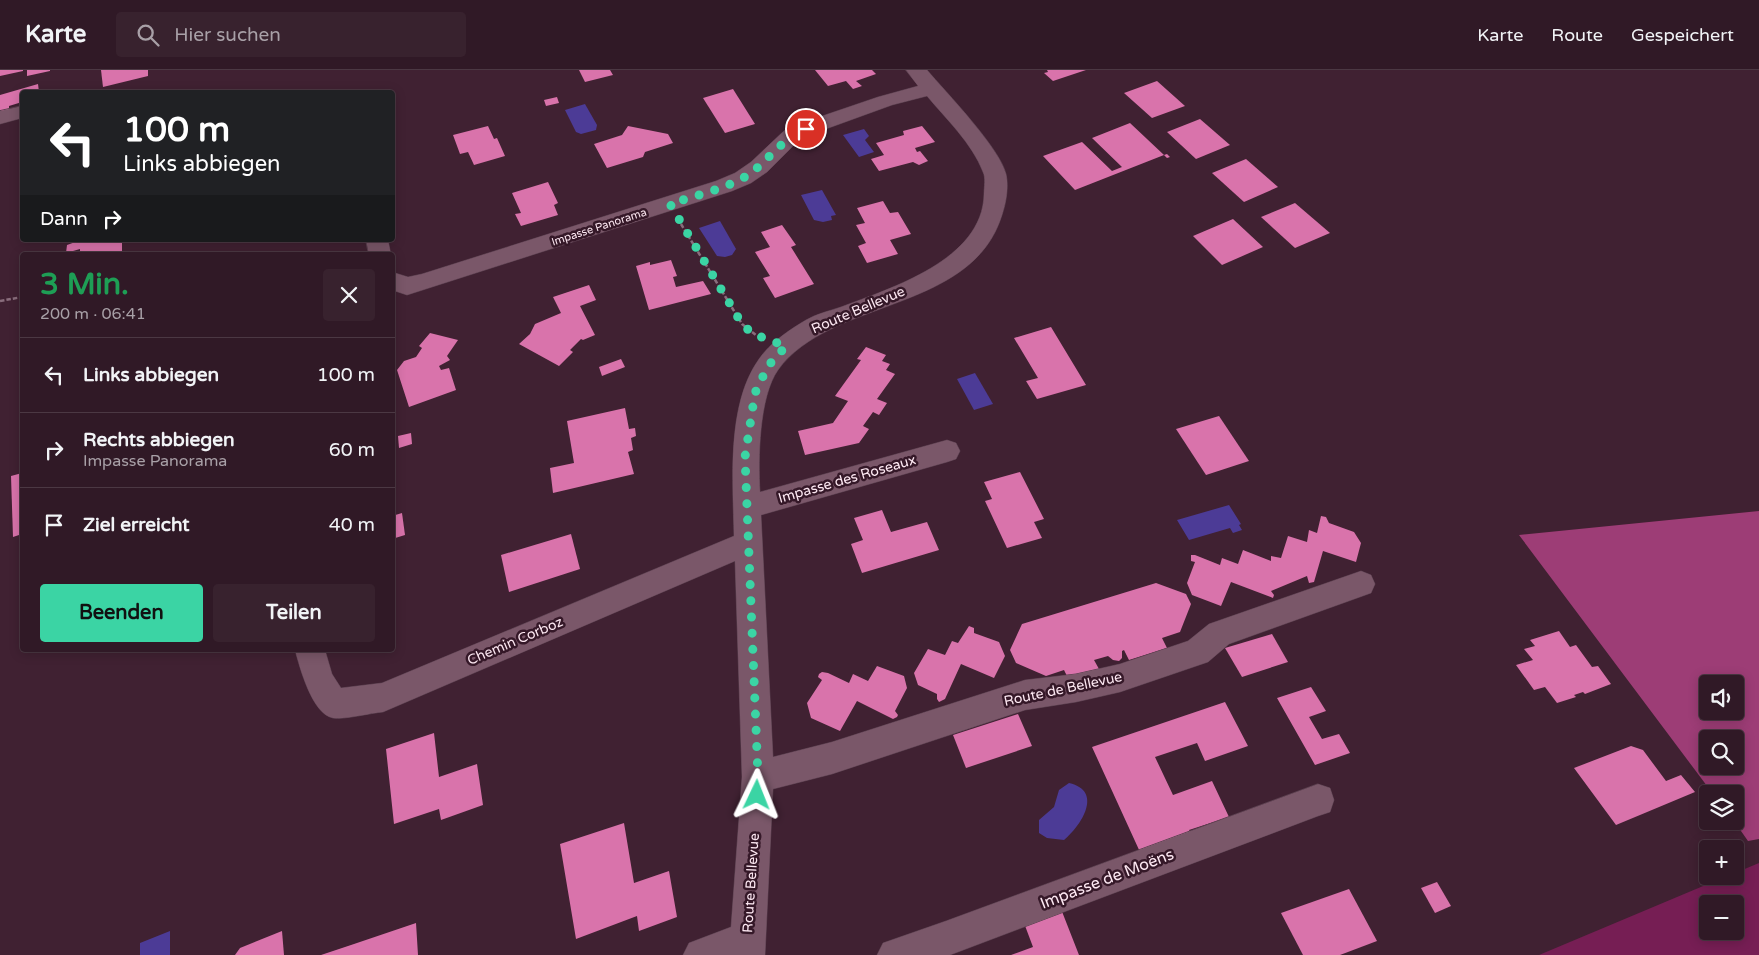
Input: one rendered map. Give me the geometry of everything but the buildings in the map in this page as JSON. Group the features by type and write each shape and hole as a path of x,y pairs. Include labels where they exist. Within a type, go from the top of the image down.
{"street":[{"name":"Impasse Panorama","path":"395,281 407,286 424,282 670,204 743,178 794,134 885,101 925,79"},
{"name":"Route Bellevue","path":"747,947 758,777 745,457 755,393 768,366 786,346 816,326 901,293 946,270 970,250 987,228 995,203 995,174 985,153 925,79"},
{"path":"0,118 20,113"},
{"name":"Impasse des Roseaux","path":"747,507 947,452"},
{"name":"Chemin Corboz","path":"311,652 320,680 334,704 383,697 748,543"},
{"name":"Route de Bellevue","path":"758,777 832,758 1025,695 1076,688 1120,678 1197,652 1219,634 1361,584"},
{"name":"Impasse de Moëns","path":"896,955 946,939 1318,800"},
{"path":"701,955 747,947"}],"path":[{"path":"670,204 742,324 753,334 786,346"},
{"path":"0,301 20,297"}],"shaded area":[{"path":"585,104 597,125 596,130 581,134 576,132 565,110"},
{"path":"864,129 869,136 865,140 874,152 859,157 843,135"},
{"path":"822,190 836,215 831,216 832,220 823,222 814,220 801,195"},
{"path":"720,221 736,249 732,255 725,257 717,256 699,228"},
{"path":"975,373 993,404 974,410 957,379"},
{"path":"1229,505 1241,524 1239,525 1242,530 1233,533 1230,528 1189,540 1177,520"},
{"path":"1759,511 1759,839 1748,841 1740,830 1744,830 1744,785 1706,785 1519,535"},
{"path":"1069,783 1080,787 1085,793 1086,809 1077,826 1064,840 1047,838 1039,833 1039,820 1054,807 1059,790"},
{"path":"1759,863 1759,955 1539,955 1706,885 1744,885 1744,869"},
{"path":"170,931 170,955 140,955 140,943"}],"route":[{"path":"757,795 758,777 745,457 755,393 768,366 786,346 753,334 742,324 670,204 743,178 794,134 806,129"}]}
